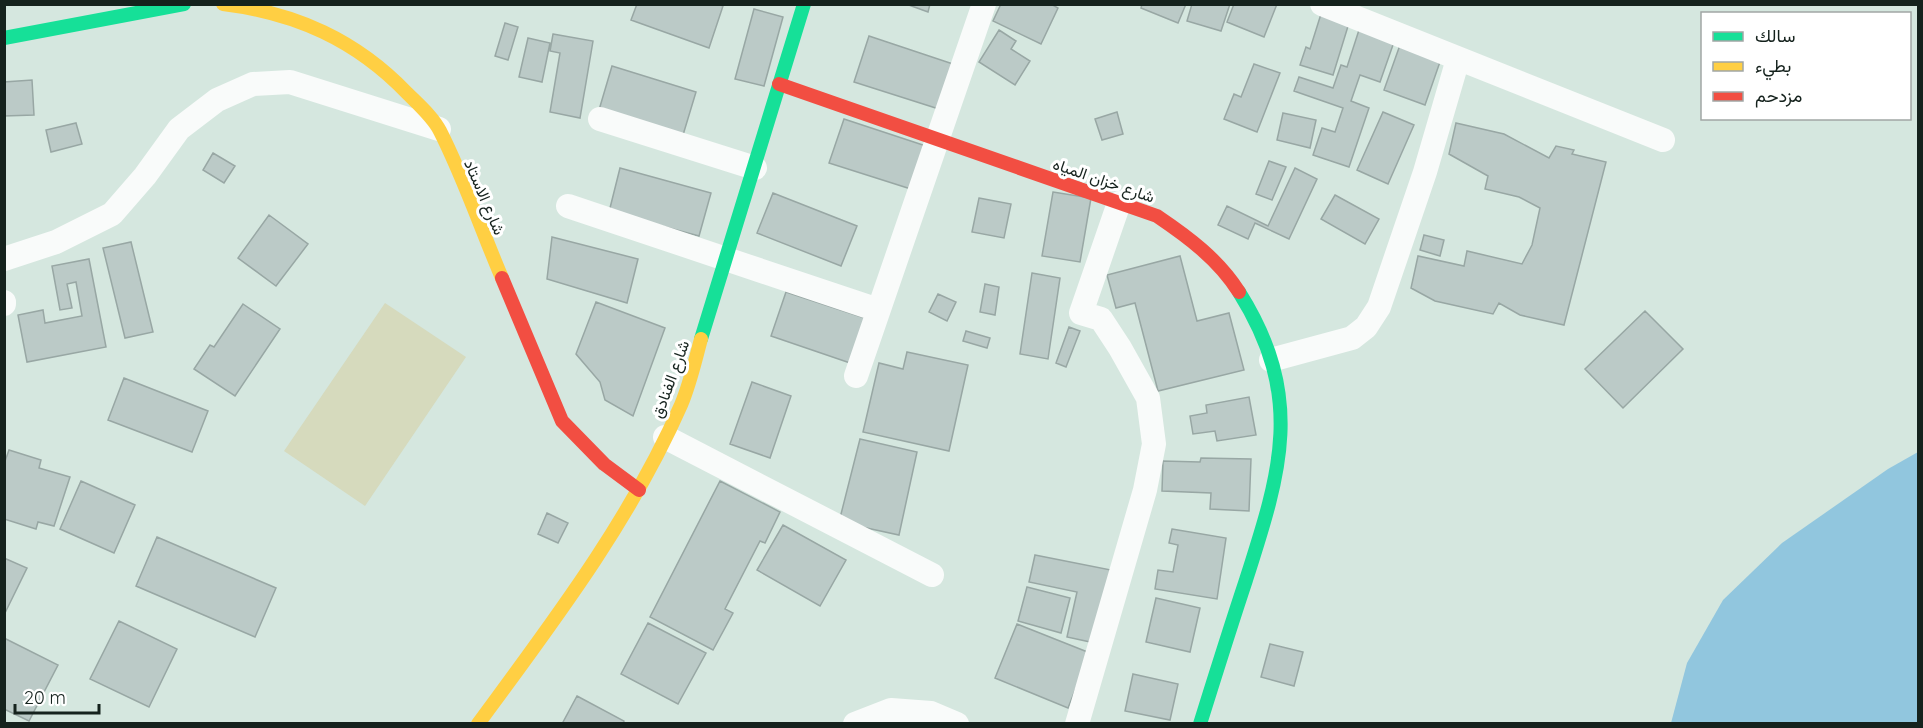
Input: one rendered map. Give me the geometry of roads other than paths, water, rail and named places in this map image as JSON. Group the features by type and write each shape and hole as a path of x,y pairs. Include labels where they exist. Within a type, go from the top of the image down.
{"street":[{"path":"4,38 128,9 184,4"},
{"name":"شارع الاستاد","path":"223,4 278,9 315,26 359,50 384,68 414,97 439,129 562,421 604,464 639,490"},
{"name":"شارع الفنادق","path":"484,721 564,607 639,490 681,403 728,258 804,4"},
{"path":"855,376 984,4"},
{"path":"1322,4 1663,140"},
{"path":"1271,360 1352,338 1366,327 1378,308 1425,172 1458,59"},
{"path":"4,259 56,242 112,214 145,176 178,129 217,100 253,84 291,82 439,129"},
{"name":"شارع خزان المياه","path":"779,84 1157,216 1195,243 1228,277 1254,316 1271,360 1281,405 1281,452 1273,498 1200,723"},
{"path":"600,119 755,168"},
{"path":"1077,723 1145,490 1154,444 1148,398 1126,358 1101,319 1081,313 1119,202"},
{"path":"568,206 878,310"},
{"path":"665,437 932,575"},
{"path":"855,723 891,710 931,713 957,723"}],"water":[{"path":"1918,452 1918,723 1671,723 1687,663 1723,600 1782,543 1888,469"}]}
